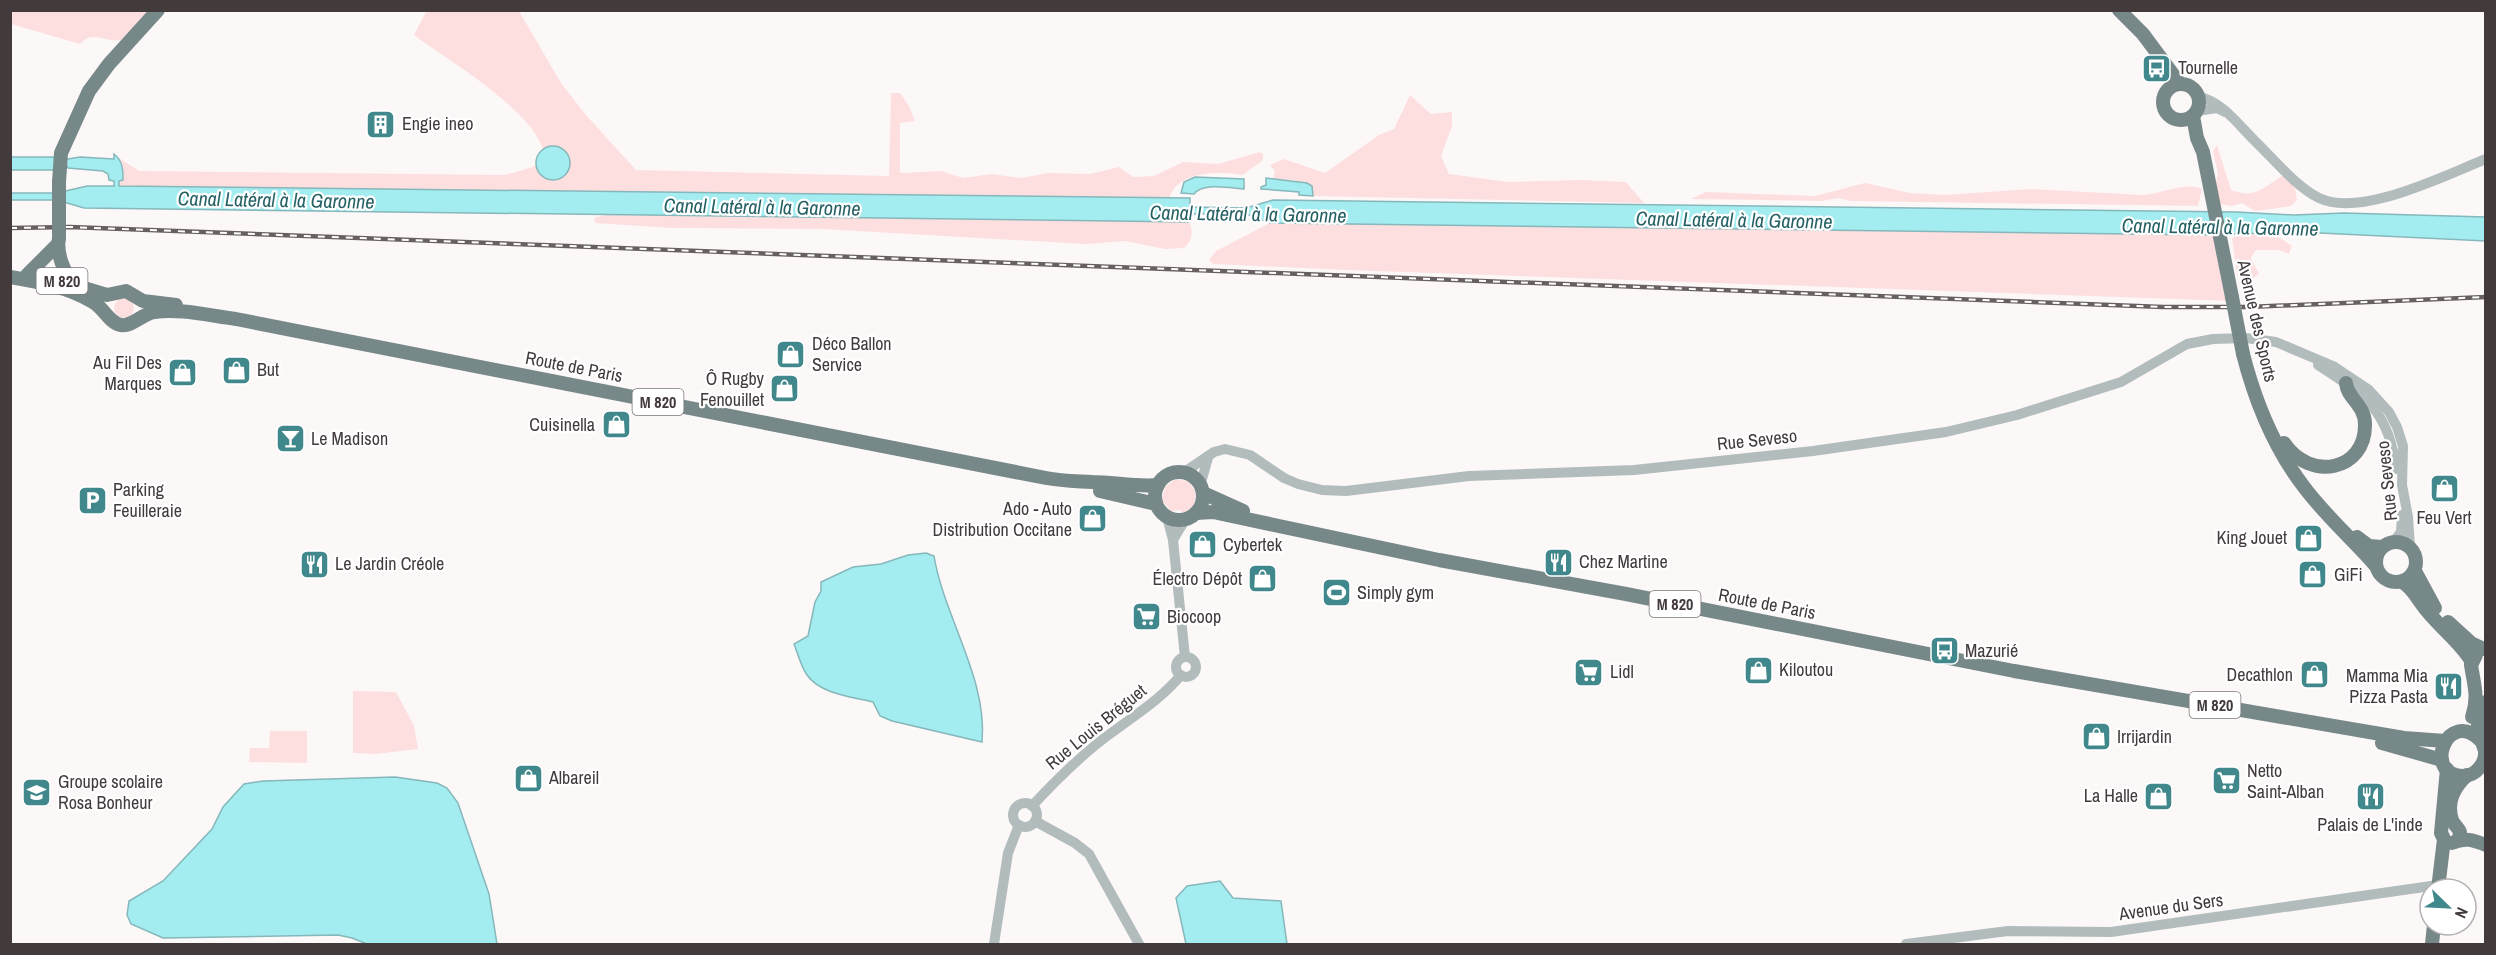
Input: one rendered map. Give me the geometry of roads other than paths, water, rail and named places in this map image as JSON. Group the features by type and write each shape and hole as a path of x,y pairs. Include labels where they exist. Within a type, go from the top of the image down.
{"main road":[{"path":"74,285 69,278 58,241 60,162 82,105 97,79 158,10"},
{"path":"2119,10 2143,34 2161,60 2174,87"},
{"path":"2174,87 2191,87 2198,96 2190,116 2173,119 2165,111 2162,100 2174,87"},
{"name":"Avenue des Sports","path":"2190,116 2203,152 2243,354 2258,405 2288,462 2310,495 2375,565"},
{"path":"27,274 58,241"},
{"name":"Route de Paris","path":"10,272 74,285 99,293 113,294 126,291 143,301 182,306 236,319 929,456 1081,483 1158,485"},
{"name":"Route de Paris","path":"10,278 67,289 94,302 107,312 112,321 121,325 132,323 138,317 153,312 172,311 236,319"},
{"name":"M 820","path":"107,312 107,303 113,294"},
{"path":"137,297 141,307 138,317"},
{"path":"2258,405 2289,451 2297,458 2312,466 2330,467 2348,459 2356,451 2365,432 2364,413 2346,389 2346,383"},
{"name":"Avenue des Sports","path":"2288,462 2354,534 2369,546 2388,545"},
{"path":"1183,473 1193,477 1202,490 1202,504 1190,516 1175,520 1167,517 1156,504 1158,485 1171,474 1183,473"},
{"name":"Route de Paris","path":"1081,483 1095,490 1156,504"},
{"name":"Route de Paris","path":"1202,490 1227,506 1293,528"},
{"name":"Route de Paris","path":"1190,516 1213,512 1439,560 1626,594 2057,679 2404,738 2445,741"},
{"path":"2415,571 2409,578 2395,583 2384,579 2375,565 2376,557 2388,545 2405,544 2410,548 2416,558 2415,571 2437,611 2471,643 2485,649"},
{"path":"2402,582 2411,589 2428,614 2472,662 2480,680 2474,714 2464,732"},
{"path":"2472,662 2475,656 2485,649"},
{"name":"Route de Paris","path":"2057,679 2123,695 2398,746 2445,764"},
{"path":"2439,877 2442,855 2452,834 2450,810 2456,786 2467,775 2483,766 2484,747 2478,723 2486,702"},
{"path":"2452,834 2445,764 2441,753 2445,741 2454,734 2464,732 2473,734 2484,747"},
{"path":"2445,764 2457,775 2467,775"},
{"path":"2452,834 2486,837"},
{"path":"2452,834 2486,845"}],"street":[{"path":"2198,96 2211,99 2307,190 2321,199 2359,202 2390,196 2486,159"},
{"path":"2190,116 2217,108 2227,113"},
{"name":"Rue Seveso","path":"1183,473 1220,450 1242,451 1284,478 1310,488 1346,491 1469,476 1634,470 1813,451 1955,430 2017,415 2121,382 2147,369 2175,350 2200,340 2261,339 2301,352 2333,366 2357,380 2379,400 2393,420 2403,446 2402,484 2408,517 2410,548"},
{"name":"Rue Seveso","path":"2301,352 2360,394 2378,412 2392,442 2402,522 2401,531 2388,545"},
{"path":"1202,490 1208,457"},
{"path":"1173,540 1190,516"},
{"name":"Rue Louis Bréguet","path":"1032,806 1049,786 1106,737 1159,698 1181,675 1191,676 1196,668 1193,660 1185,657 1173,540 1167,517"},
{"path":"1025,803 1032,806 1037,815 1035,821 1028,827 1019,825 1014,816 1016,808 1025,803"},
{"path":"1035,821 1075,843 1089,854 1140,945"},
{"path":"994,945 1008,853 1019,825"},
{"name":"Avenue du Sers","path":"1906,945 2007,932 2111,933 2418,890"}],"water":[{"path":"553,146 565,151 570,163 565,175 553,180 541,175 536,163 541,151"},
{"name":"Canal Latéral à la Garonne","path":"114,154 123,169 123,180 119,181 119,186 1190,198 1190,207 1246,208 1273,200 2236,212 2294,215 2344,213 2485,217 2486,241 2299,232 2207,235 1270,223 1246,214 1190,214 1189,222 84,208 57,200 11,200 11,193 57,193 87,186 114,186 114,181 109,180 108,174 103,171 68,168 67,166 56,166 56,170 11,170 11,157 54,157 56,161 80,157 114,159"},
{"path":"1195,177 1244,179 1244,189 1210,187 1198,190 1194,194 1181,193 1184,182"},
{"path":"1266,178 1307,183 1312,186 1313,196 1299,195 1299,192 1261,189 1266,185"},
{"path":"926,553 934,556 939,579 972,672 982,718 982,742 892,721 880,716 873,702 837,694 820,687 805,672 794,644 808,636 815,602 821,591 821,582 853,567 881,564 908,555"},
{"path":"395,777 437,783 447,788 458,803 489,894 497,944 367,944 338,935 163,938 131,924 127,915 129,901 163,881 212,829 223,807 244,784 263,781"},
{"path":"1220,881 1233,898 1281,901 1287,944 1186,944 1176,898 1187,886"}],"railway":[{"path":"10,228 70,227 2163,307 2248,307 2486,297"}],"place":[{"name":"Tournelle","path":"2157,68"},
{"name":"Engie ineo","path":"381,124"},
{"name":"Déco Ballon Service","path":"791,354"},
{"name":"But","path":"236,370"},
{"name":"Au Fil Des Marques","path":"183,373"},
{"name":"Ô Rugby Fenouillet","path":"785,389"},
{"name":"Cuisinella","path":"616,425"},
{"name":"Le Madison","path":"290,439"},
{"name":"Feu Vert","path":"2444,489"},
{"name":"Parking Feuilleraie","path":"92,500"},
{"name":"Ado - Auto Distribution Occitane","path":"1093,519"},
{"name":"King Jouet","path":"2308,538"},
{"name":"Cybertek","path":"1202,545"},
{"name":"Chez Martine","path":"1558,562"},
{"name":"Le Jardin Créole","path":"314,564"},
{"name":"GiFi","path":"2313,575"},
{"name":"Électro Dépôt","path":"1263,579"},
{"name":"Simply gym","path":"1336,593"},
{"name":"Biocoop","path":"1146,617"},
{"name":"Mazurié","path":"1944,651"},
{"name":"Kiloutou","path":"1758,670"},
{"name":"Lidl","path":"1589,672"},
{"name":"Decathlon","path":"2314,675"},
{"name":"Mamma Mia Pizza Pasta","path":"2449,686"},
{"name":"Irrijardin","path":"2096,737"},
{"name":"Albareil","path":"528,778"},
{"name":"Netto Saint-Alban","path":"2226,781"},
{"name":"Groupe scolaire Rosa Bonheur","path":"37,792"},
{"name":"La Halle","path":"2159,796"},
{"name":"Palais de L'inde","path":"2370,796"}]}
